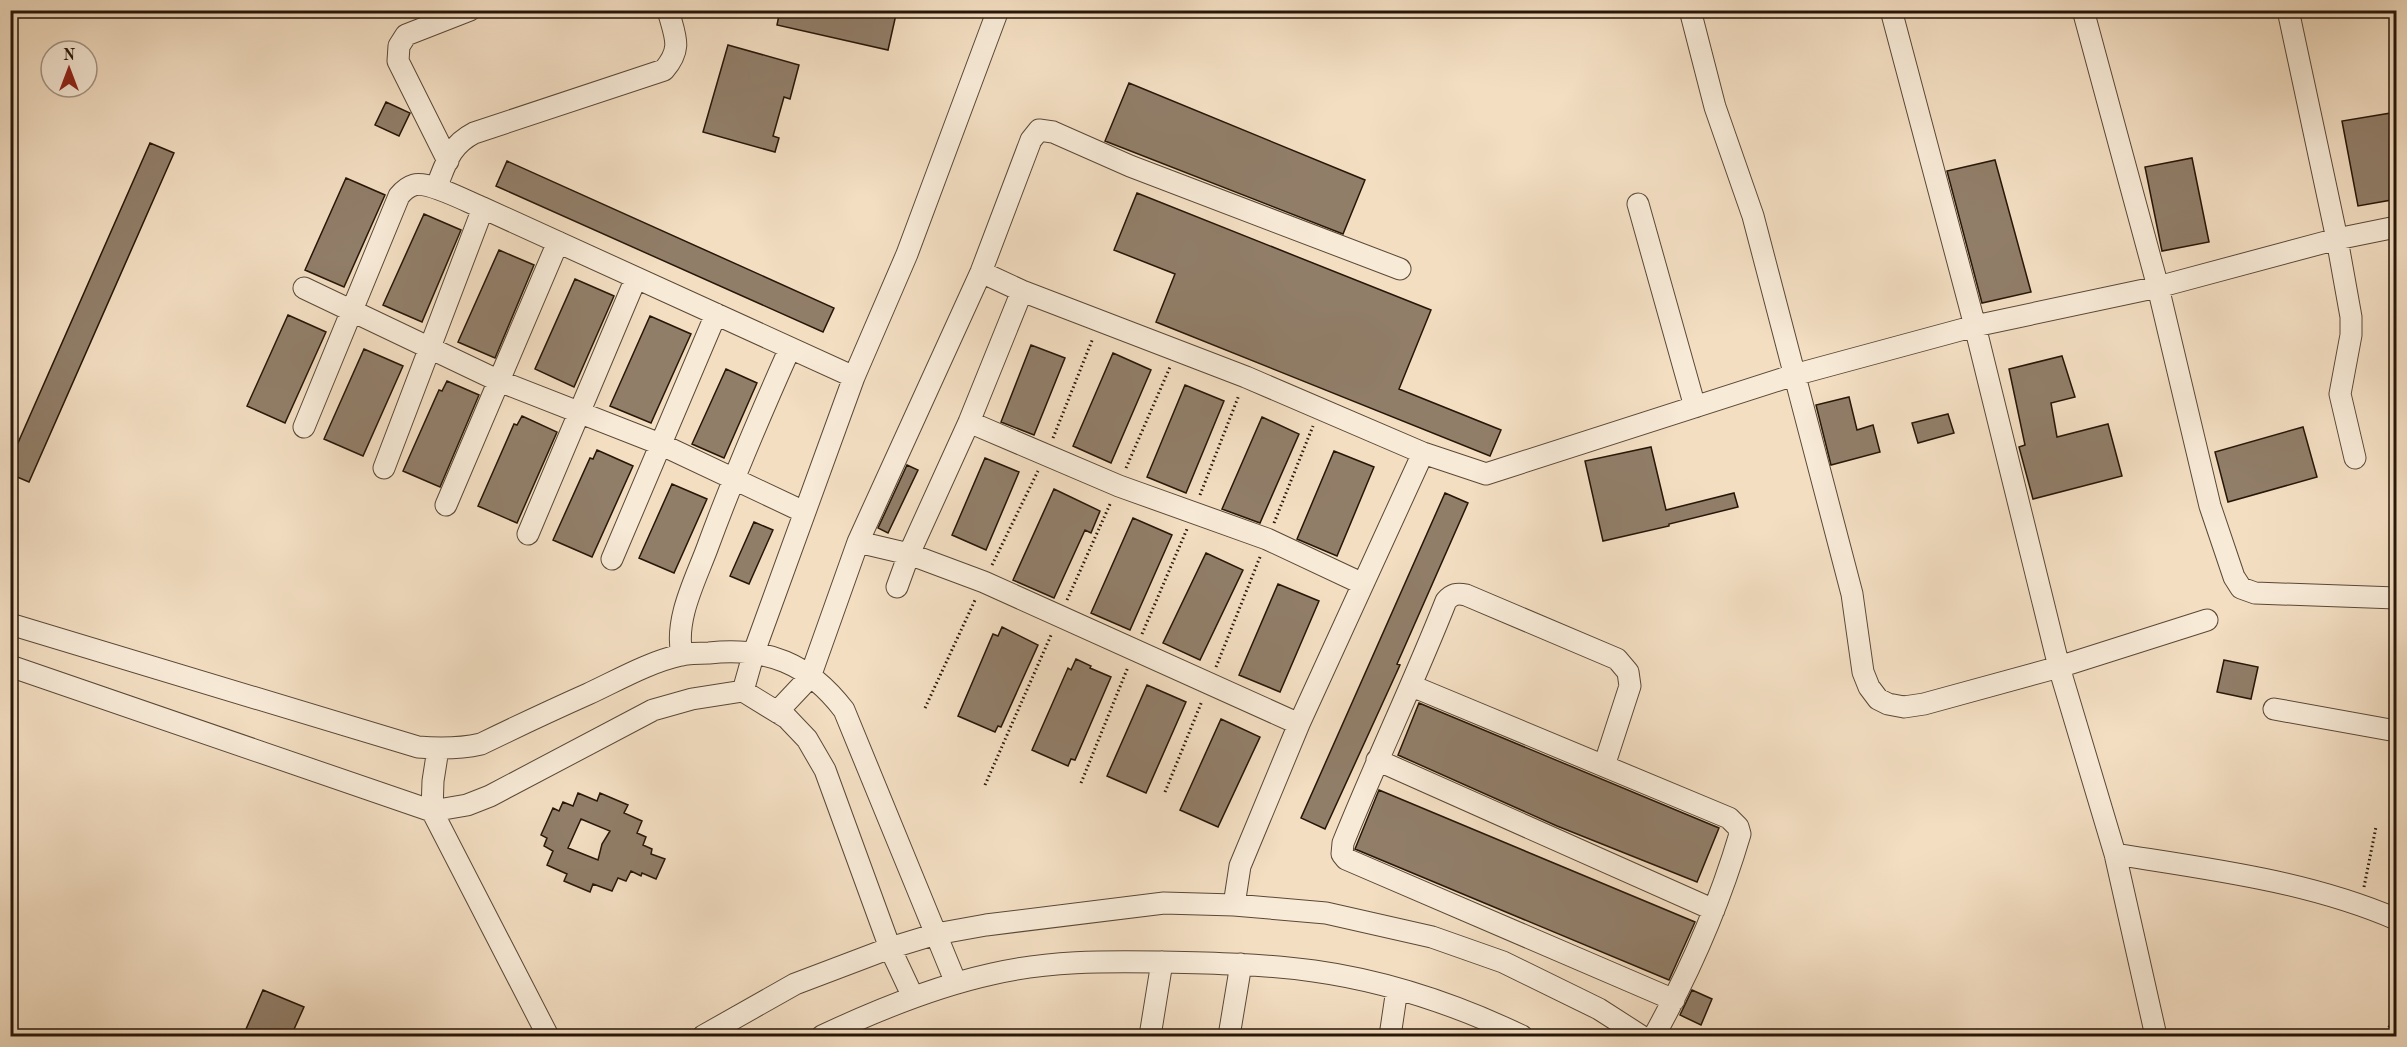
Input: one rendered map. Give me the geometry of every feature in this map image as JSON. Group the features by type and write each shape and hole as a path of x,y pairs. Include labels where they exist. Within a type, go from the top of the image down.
{"street":[{"path":"448,161 398,61 399,46 406,35 470,10"},
{"path":"436,188 460,141 474,133 664,70 673,60 678,47 668,10"},
{"path":"743,691 754,652 854,377 907,254 998,10"},
{"path":"1690,10 1715,107 1753,216 1852,594 1863,672 1869,687 1878,699 1888,704 1904,707 1924,704 2058,667 2207,620"},
{"path":"1891,10 1975,326 2058,667 2115,854 2156,1036"},
{"path":"2083,10 2158,287 2210,506 2226,559 2241,588 2254,593 2397,598"},
{"path":"2288,10 2337,239 2351,317 2351,335 2340,394 2355,458"},
{"path":"777,712 810,677 858,542 981,272 1030,140 1039,130 1046,130 1130,166 1400,269"},
{"path":"304,427 399,196 406,188 417,184 436,188 483,208 854,377"},
{"path":"1638,204 1695,406"},
{"path":"384,468 483,208"},
{"path":"981,272 1022,291 1178,349 1320,407 1423,453 1486,474 1794,375 1975,326 2158,287 2337,239 2397,227"},
{"path":"446,505 558,242"},
{"path":"528,534 636,278"},
{"path":"303,288 499,381 660,444 804,512"},
{"path":"897,587 909,554 969,422 1022,291"},
{"path":"612,559 716,314"},
{"path":"682,655 680,631 683,616 733,478 790,348"},
{"path":"969,422 1119,486 1267,539 1363,584"},
{"path":"1234,905 1240,866 1299,724 1423,453"},
{"path":"858,542 909,554 984,582 1299,724"},
{"path":"1604,766 1630,686 1628,672 1617,659 1466,595 1459,593 1450,596 1412,686 1377,760 1343,843 1342,854 1346,859 1674,1000"},
{"path":"10,624 418,747 438,749 462,749 480,744 627,675 682,655 754,652 774,656 795,665 831,694 844,710 956,983"},
{"path":"10,666 432,812 467,805 490,796 653,710 692,699 743,691 787,718 807,739 825,770 890,948 913,997"},
{"path":"1412,686 1734,822 1740,834 1714,910 1674,1000 1654,1036"},
{"path":"2274,709 2397,731"},
{"path":"438,749 433,781 432,812 548,1036"},
{"path":"1377,760 1714,910"},
{"path":"2115,854 2234,873 2361,904 2397,919"},
{"path":"703,1036 795,984 890,948 936,934 986,925 1164,903 1234,905 1326,913 1432,938 1503,962 1599,1010 1641,1036"},
{"path":"822,1036 867,1015 956,983 994,973 1084,962 1241,964 1316,971 1397,989 1480,1016 1522,1036"},
{"path":"1150,1036 1162,962"},
{"path":"1229,1036 1241,964"},
{"path":"1390,1036 1397,989"}],"path":[{"path":"925,708 1046,454 1100,320"},
{"path":"985,785 1178,349"},
{"path":"1081,783 1194,513 1246,377"},
{"path":"1165,792 1320,407"},
{"path":"2361,904 2376,827"},
{"path":"2387,1036 2397,999"}],"building":[{"path":"780,10 897,10 888,50 777,25"},
{"path":"728,45 799,65 790,99 784,97 773,136 779,138 775,152 703,132"},
{"path":"1129,83 1365,180 1343,234 1105,141"},
{"path":"386,102 410,113 399,136 375,125"},
{"path":"2397,112 2397,199 2358,206 2342,121"},
{"path":"150,143 174,153 29,482 10,474 10,461"},
{"path":"2192,158 2209,242 2162,251 2145,167"},
{"path":"1995,160 2031,292 1982,303 1947,171"},
{"path":"507,161 834,308 823,332 496,186"},
{"path":"346,178 385,195 344,287 305,270"},
{"path":"1137,193 1431,310 1399,389 1501,430 1490,456 1156,322 1175,274 1114,250"},
{"path":"424,214 461,230 422,322 383,305"},
{"path":"499,250 534,265 495,358 458,342"},
{"path":"575,279 614,296 574,387 535,369"},
{"path":"288,315 326,332 285,423 247,406"},
{"path":"650,316 691,334 651,423 610,406"},
{"path":"1031,345 1065,358 1034,435 1001,422"},
{"path":"364,349 403,366 363,456 324,439"},
{"path":"1113,353 1151,370 1111,463 1073,446"},
{"path":"2062,356 2075,397 2051,403 2057,437 2108,424 2122,476 2033,499 2019,447 2025,445 2009,369"},
{"path":"726,369 757,383 724,458 692,444"},
{"path":"447,381 479,395 440,487 403,471 439,390 442,391"},
{"path":"1185,385 1224,401 1186,493 1147,477"},
{"path":"1849,397 1857,430 1873,425 1880,452 1831,465 1816,405"},
{"path":"1948,414 1954,433 1918,443 1912,423"},
{"path":"522,416 557,432 517,523 478,506 514,424 517,425"},
{"path":"1262,417 1299,434 1260,523 1222,509"},
{"path":"2303,427 2317,477 2228,502 2215,452"},
{"path":"1651,447 1666,510 1734,493 1738,507 1603,541 1585,461"},
{"path":"597,450 633,466 592,557 553,540 590,458 593,459"},
{"path":"1334,451 1374,467 1337,556 1297,539"},
{"path":"985,458 1019,472 986,550 952,535"},
{"path":"907,465 918,470 888,533 878,528"},
{"path":"672,484 707,499 674,573 639,558"},
{"path":"1054,489 1100,511 1091,533 1085,530 1054,598 1013,580"},
{"path":"1445,493 1468,503 1397,664 1400,665 1325,829 1301,818"},
{"path":"1133,518 1172,535 1130,630 1091,613"},
{"path":"754,522 773,530 749,584 730,576"},
{"path":"1206,553 1243,570 1200,660 1163,643"},
{"path":"1278,584 1319,601 1280,692 1239,675"},
{"path":"1002,627 1038,645 1001,727 998,726 995,732 958,716 993,634 998,636"},
{"path":"1076,659 1111,677 1075,760 1071,759 1068,766 1032,750 1068,668 1071,670"},
{"path":"2224,660 2258,667 2251,699 2217,692"},
{"path":"1147,685 1186,702 1146,793 1107,776"},
{"path":"1419,703 1719,828 1697,882 1557,826 1398,755"},
{"path":"1221,719 1260,737 1218,827 1180,810"},
{"path":"1379,790 1695,922 1669,980 1355,849"},
{"path":"578,793 597,801 600,793 628,805 624,813 642,821 637,833 646,837 643,845 652,849 651,854 665,859 656,879 631,871 626,881 618,878 612,891 593,884 590,892 564,881 567,874 547,865 553,851 544,846 547,838 541,835 553,808 559,811 563,802 573,806","holes":["581,819 610,831 602,844 598,860 568,848"]},
{"path":"263,990 304,1007 291,1036 243,1036"},
{"path":"1692,990 1712,999 1701,1025 1680,1015"}]}
